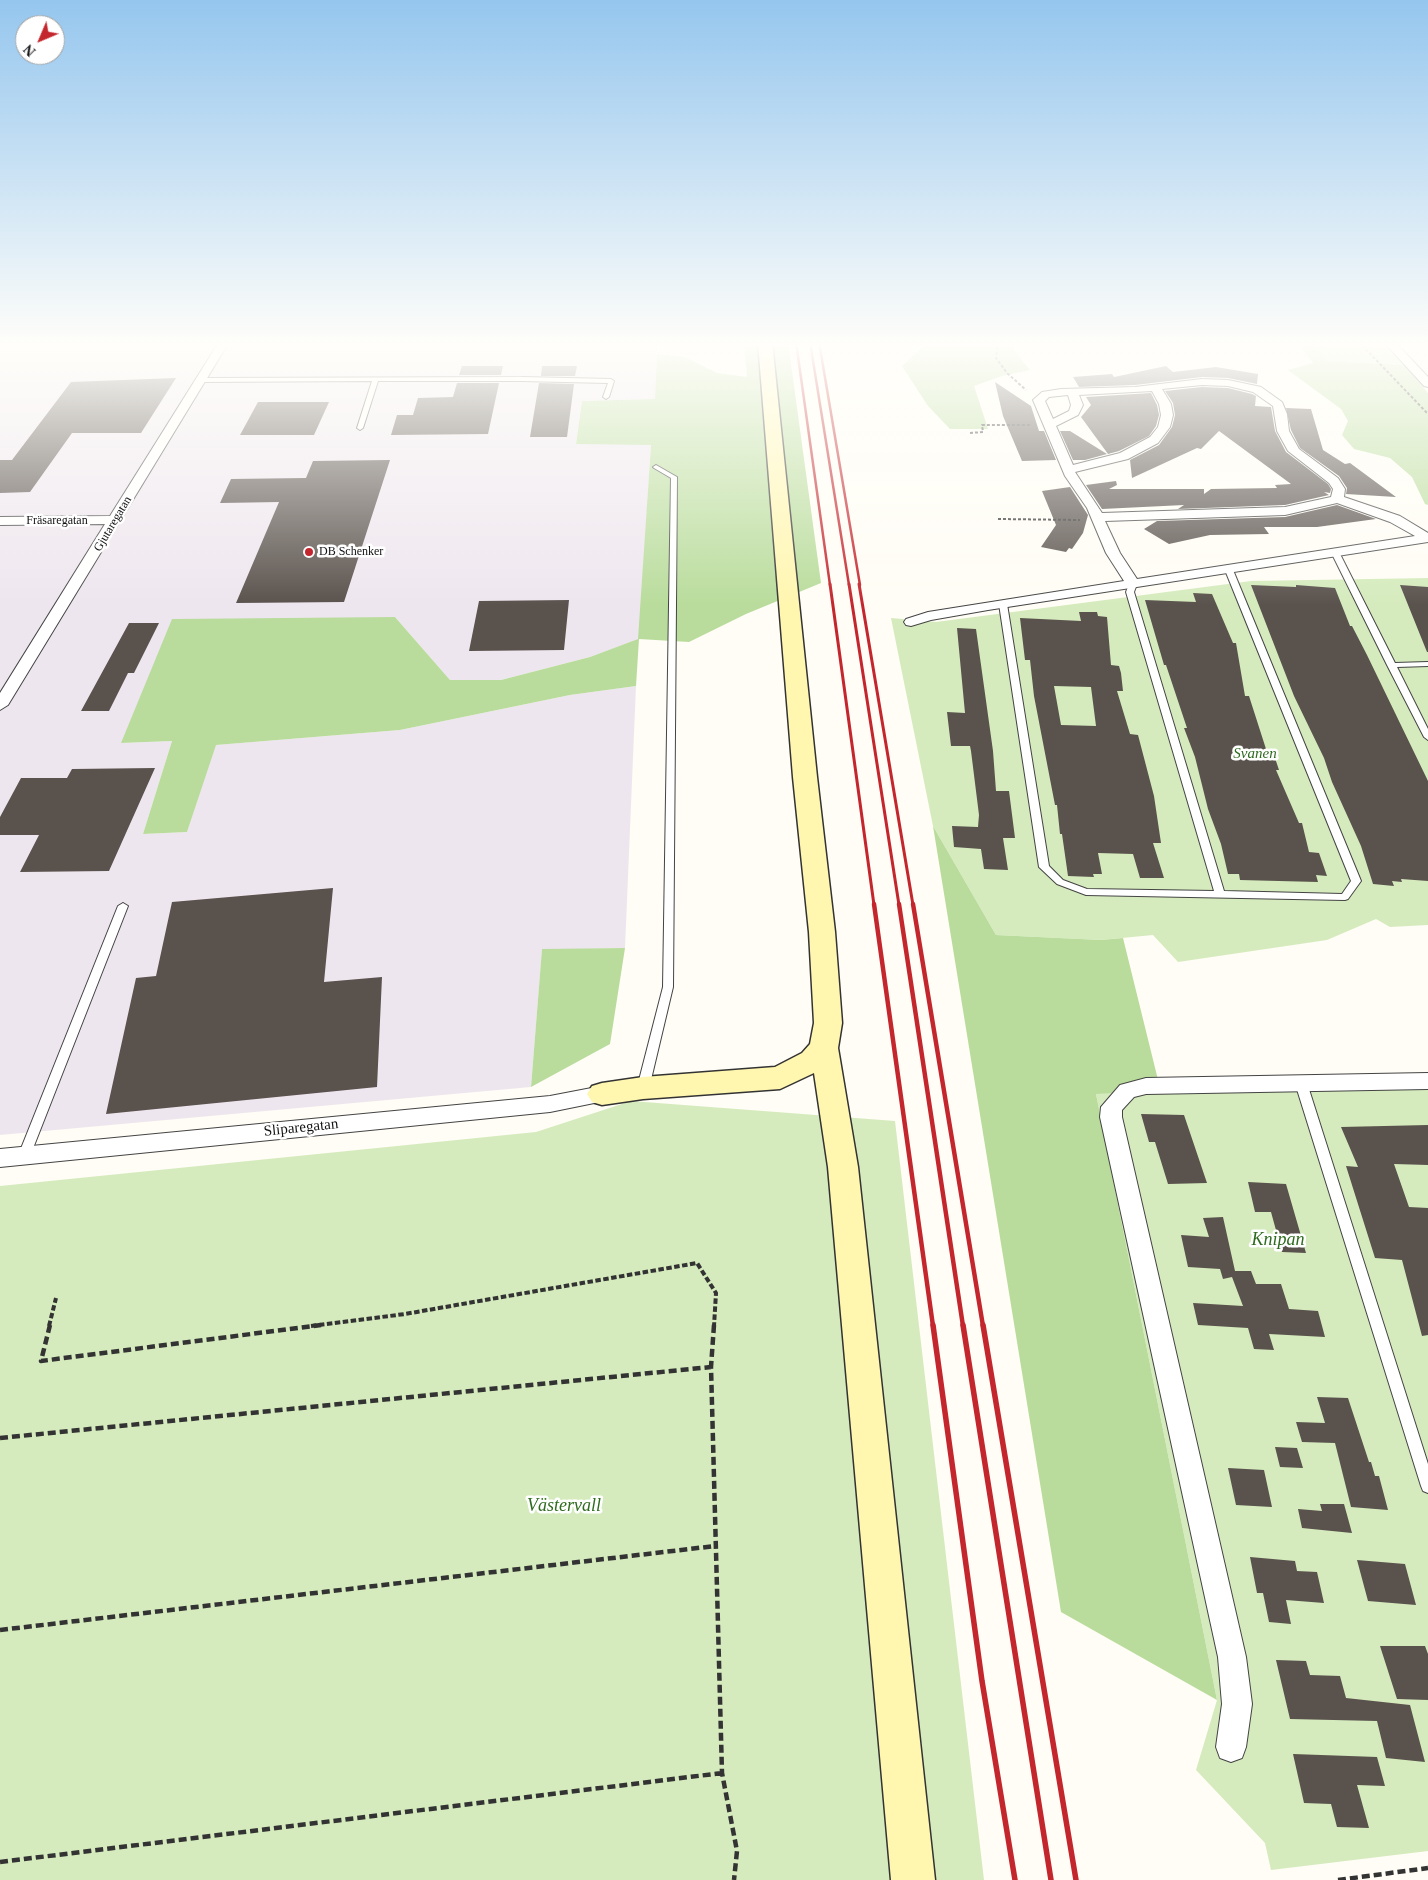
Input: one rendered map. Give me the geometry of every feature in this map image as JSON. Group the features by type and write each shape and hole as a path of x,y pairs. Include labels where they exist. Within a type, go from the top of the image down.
{"main road":[{"path":"773,430 804,767 822,932 828,1023 824,1048 843,1168 913,1880"},
{"path":"602,1094 643,1088 780,1078 812,1061 824,1048"}],"street":[{"name":"Gjutaregatan","path":"0,705 170,430"},
{"path":"1051,430 1069,470 1097,519 1122,570 1133,584"},
{"path":"1069,470 1124,456 1154,440 1162,430"},
{"path":"1282,430 1288,442 1306,461 1334,481 1339,489 1337,499"},
{"path":"1097,519 1285,511 1306,508 1337,499 1395,519 1427,538"},
{"path":"1105,537 1158,516"},
{"name":"Fräsaregatan","path":"0,521 115,520"},
{"path":"911,622 928,616 1336,554 1427,538"},
{"path":"1231,1746 1237,1704 1232,1657 1111,1117 1112,1107 1127,1091 1146,1086 1428,1080"},
{"name":"Sliparegatan","path":"0,1158 550,1104 602,1094"}],"lane":[{"path":"643,1088 668,987 674,477 656,467"},
{"path":"1336,554 1428,737"},
{"path":"1003,604 1044,867 1060,882 1086,892 1345,897 1356,881 1229,570"},
{"path":"1133,584 1130,592 1220,895"},
{"path":"1392,665 1428,664"},
{"path":"24,1156 123,906"},
{"path":"1301,1083 1428,1486"}],"path":[{"path":"970,433 984,432 983,430"},
{"path":"998,519 1097,519"},
{"path":"56,1298 41,1360 405,1314 698,1263 716,1294 711,1367 715,1546 722,1773 737,1851 734,1880"},
{"path":"0,1438 711,1367"},
{"path":"0,1630 715,1546"},
{"path":"0,1862 722,1773"},
{"path":"1338,1880 1428,1868"}],"shaded area":[{"path":"0,430 578,430 576,443 651,444 639,639 590,657 501,680 450,680 395,617 121,743 172,741 143,834 187,832 215,745 400,730 570,695 636,686 625,948 542,950 531,1087 0,1135"}],"green space":[{"path":"578,430 800,430 821,583 746,614 689,642 639,639 636,686 570,695 400,730 216,745 187,832 143,834 172,741 121,743 172,619 395,617 450,680 501,680 590,657 638,639 651,445 576,444"},
{"path":"1344,430 1428,430 1428,505 1425,504 1412,477 1390,458 1354,449 1342,435"},
{"name":"Svanen","path":"1428,578 1428,925 1390,927 1376,919 1327,940 1178,962 1153,935 1101,940 996,935 933,826 891,618 936,622 1251,581"},
{"path":"933,826 996,935 1101,940 1123,938 1161,1092 1096,1094 1217,1700 1061,1612"},
{"path":"625,948 610,1044 531,1087 542,949"},
{"name":"Knipan","path":"1428,1084 1428,1851 1271,1870 1265,1843 1196,1770 1217,1700 1096,1094"},
{"name":"Västervall","path":"631,1101 895,1121 984,1880 0,1880 0,1186 536,1132"}],"building":[{"path":"35,430 143,430 141,433 72,433 30,492 0,493 0,460 12,460"},
{"path":"243,430 316,430 314,435 240,435"},
{"path":"393,430 489,430 488,434 391,435"},
{"path":"531,430 568,430 567,437 530,437"},
{"path":"1009,430 1044,431 1056,460 1022,461"},
{"path":"1090,430 1153,430 1149,436 1119,451 1108,454"},
{"path":"1170,430 1275,430 1286,452 1328,484 1331,489 1330,493 1324,492 1329,495 1285,505 1178,509 1184,505 1102,509 1086,485 1116,481 1117,485 1109,489 1204,489 1204,494 1211,489 1277,488 1275,485 1291,484 1219,431 1201,449 1197,448 1132,478 1130,460 1159,445"},
{"path":"1291,430 1317,430 1323,450 1345,464 1350,463 1396,497 1346,494 1347,488 1339,476 1300,448"},
{"path":"1060,431 1070,431 1107,454 1085,460 1073,460"},
{"name":"DB Schenker","path":"390,460 344,602 236,603 279,502 220,503 231,479 306,478 313,461"},
{"path":"1070,487 1088,515 1083,533 1072,549 1069,548 1066,552 1041,547 1056,525 1042,491"},
{"path":"1337,505 1376,519 1317,527 1264,527 1269,534 1210,535 1169,544 1144,529 1157,521 1285,517"},
{"path":"1251,585 1296,587 1296,585 1335,588 1350,626 1352,626 1367,655 1428,781 1428,881 1401,879 1402,882 1392,881 1394,886 1373,884 1361,846 1332,782 1324,758 1294,696"},
{"path":"1400,585 1428,587 1428,652 1427,652"},
{"path":"1193,593 1212,594 1233,643 1236,643 1245,696 1249,696 1266,749 1272,749 1279,770 1276,770 1299,823 1302,823 1309,852 1319,853 1327,876 1316,875 1318,882 1240,880 1239,874 1228,874 1221,844 1208,809 1195,757 1184,728 1187,728 1166,665 1164,665 1145,600 1196,602"},
{"path":"569,600 564,650 469,651 479,601"},
{"path":"1079,612 1097,612 1098,616 1107,617 1111,665 1119,666 1121,673 1123,691 1117,691 1130,734 1138,735 1154,796 1161,843 1153,843 1164,878 1140,878 1133,854 1098,853 1102,874 1093,874 1094,877 1068,876 1057,805 1055,805 1034,696 1030,660 1025,660 1020,618 1081,621","holes":["1054,686 1091,687 1096,726 1061,725"]},
{"path":"129,623 159,623 134,673 128,673 109,711 81,711"},
{"path":"957,628 976,629 993,751 996,791 1009,791 1015,838 1003,838 1008,870 984,869 981,849 954,847 952,826 978,827 979,815 970,746 951,746 947,712 965,713"},
{"path":"155,768 109,871 20,872 39,835 0,835 0,817 21,778 67,778 72,769"},
{"path":"333,888 324,982 382,977 377,1087 106,1114 136,978 156,976 172,902"},
{"path":"1141,1114 1184,1115 1207,1183 1168,1184 1155,1142 1149,1142"},
{"path":"1428,1125 1428,1165 1394,1164 1409,1207 1428,1208 1428,1335 1422,1336 1402,1260 1375,1258 1346,1166 1358,1167 1341,1127"},
{"path":"1248,1182 1286,1184 1306,1253 1282,1252 1271,1212 1255,1212"},
{"path":"1223,1217 1235,1271 1251,1271 1256,1284 1281,1284 1289,1309 1318,1311 1325,1337 1269,1334 1274,1350 1254,1349 1248,1328 1198,1325 1193,1303 1243,1306 1232,1277 1223,1279 1220,1269 1188,1267 1181,1235 1209,1237 1203,1218"},
{"path":"1317,1397 1348,1398 1369,1462 1371,1462 1375,1476 1379,1476 1388,1510 1351,1507 1335,1443 1302,1442 1296,1422 1325,1423"},
{"path":"1275,1447 1297,1448 1303,1468 1280,1467"},
{"path":"1228,1468 1264,1470 1272,1507 1236,1505"},
{"path":"1320,1504 1344,1504 1352,1533 1302,1528 1298,1509 1322,1511"},
{"path":"1250,1557 1295,1561 1297,1571 1317,1572 1324,1603 1286,1600 1291,1624 1269,1622 1263,1593 1257,1593"},
{"path":"1357,1560 1405,1564 1416,1605 1368,1601"},
{"path":"1380,1646 1425,1646 1428,1654 1428,1700 1397,1699"},
{"path":"1276,1660 1306,1661 1310,1675 1340,1676 1346,1698 1410,1705 1425,1762 1386,1758 1377,1721 1290,1719"},
{"path":"1293,1754 1377,1757 1385,1786 1357,1785 1369,1828 1337,1827 1331,1804 1304,1803"}],"railway":[{"path":"808,430 830,585"},
{"path":"824,430 849,585"},
{"path":"834,430 860,585"},
{"path":"830,584 874,905"},
{"path":"849,584 899,905"},
{"path":"859,584 913,905"},
{"path":"874,904 933,1326"},
{"path":"899,904 963,1326"},
{"path":"913,904 983,1326"},
{"path":"933,1325 982,1681 1015,1880"},
{"path":"963,1325 1051,1880"},
{"path":"983,1325 1076,1880"}],"place":[{"name":"DB Schenker","path":"309,552"}]}
